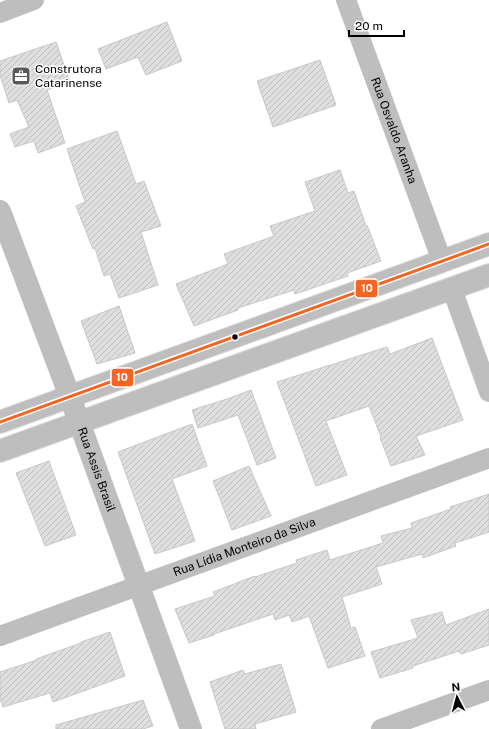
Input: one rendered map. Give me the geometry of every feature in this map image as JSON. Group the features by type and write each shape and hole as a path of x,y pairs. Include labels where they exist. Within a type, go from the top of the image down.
{"main road":[{"name":"Rua Assis Brasil","path":"0,211 70,397 191,729"},
{"path":"0,422 489,244"},
{"path":"0,451 489,275"}],"street":[{"path":"0,13 34,0"},
{"name":"Rua Osvaldo Aranha","path":"346,0 442,261"},
{"path":"452,289 489,392"},
{"name":"Rua Lídia Monteiro da Silva","path":"0,636 489,458"},
{"path":"381,729 489,690"}],"building":[{"path":"167,22 182,61 146,75 138,57 106,69 98,49"},
{"path":"56,42 70,82 47,90 65,143 38,153 34,141 15,147 10,134 29,127 17,100 9,103 0,75 0,61"},
{"path":"320,60 336,105 273,127 257,81"},
{"path":"117,131 136,184 144,181 161,226 141,232 158,285 119,298 110,274 104,276 95,248 93,249 76,206 85,202 67,149"},
{"path":"340,170 348,193 354,191 366,226 367,225 381,261 347,273 348,276 295,294 294,290 238,308 238,310 194,326 176,284 228,264 224,254 274,236 270,226 315,211 305,182"},
{"path":"119,306 135,353 97,364 81,321"},
{"path":"432,338 463,420 416,436 425,455 391,466 369,406 326,421 347,475 316,486 277,382 387,347 390,354"},
{"path":"251,390 276,458 257,465 238,415 198,428 192,410"},
{"path":"192,424 207,466 172,479 195,541 155,554 118,452"},
{"path":"49,461 76,535 45,546 16,473"},
{"path":"249,466 271,516 232,530 213,481"},
{"path":"489,494 489,532 455,543 456,546 423,558 422,554 376,567 382,584 342,597 351,628 355,627 365,656 328,668 309,616 292,622 289,615 275,620 273,614 189,643 175,609 215,596 213,592 255,576 297,563 296,560 327,550 330,560 383,543 381,536 412,528 411,523 451,509 450,507"},
{"path":"489,609 489,645 461,654 459,651 413,666 413,668 380,678 371,652 418,638 411,620 442,612 446,625"},
{"path":"110,632 125,676 53,702 50,693 3,707 0,699 0,672 37,660 36,659"},
{"path":"281,664 296,712 255,724 256,729 225,729 210,682 243,670 245,674"},
{"path":"143,700 153,726 143,729 56,729 56,725"}],"transit line":[{"name":"10","path":"0,422 489,244"}],"place":[{"name":"Construtora Catarinense","path":"21,76"}]}
